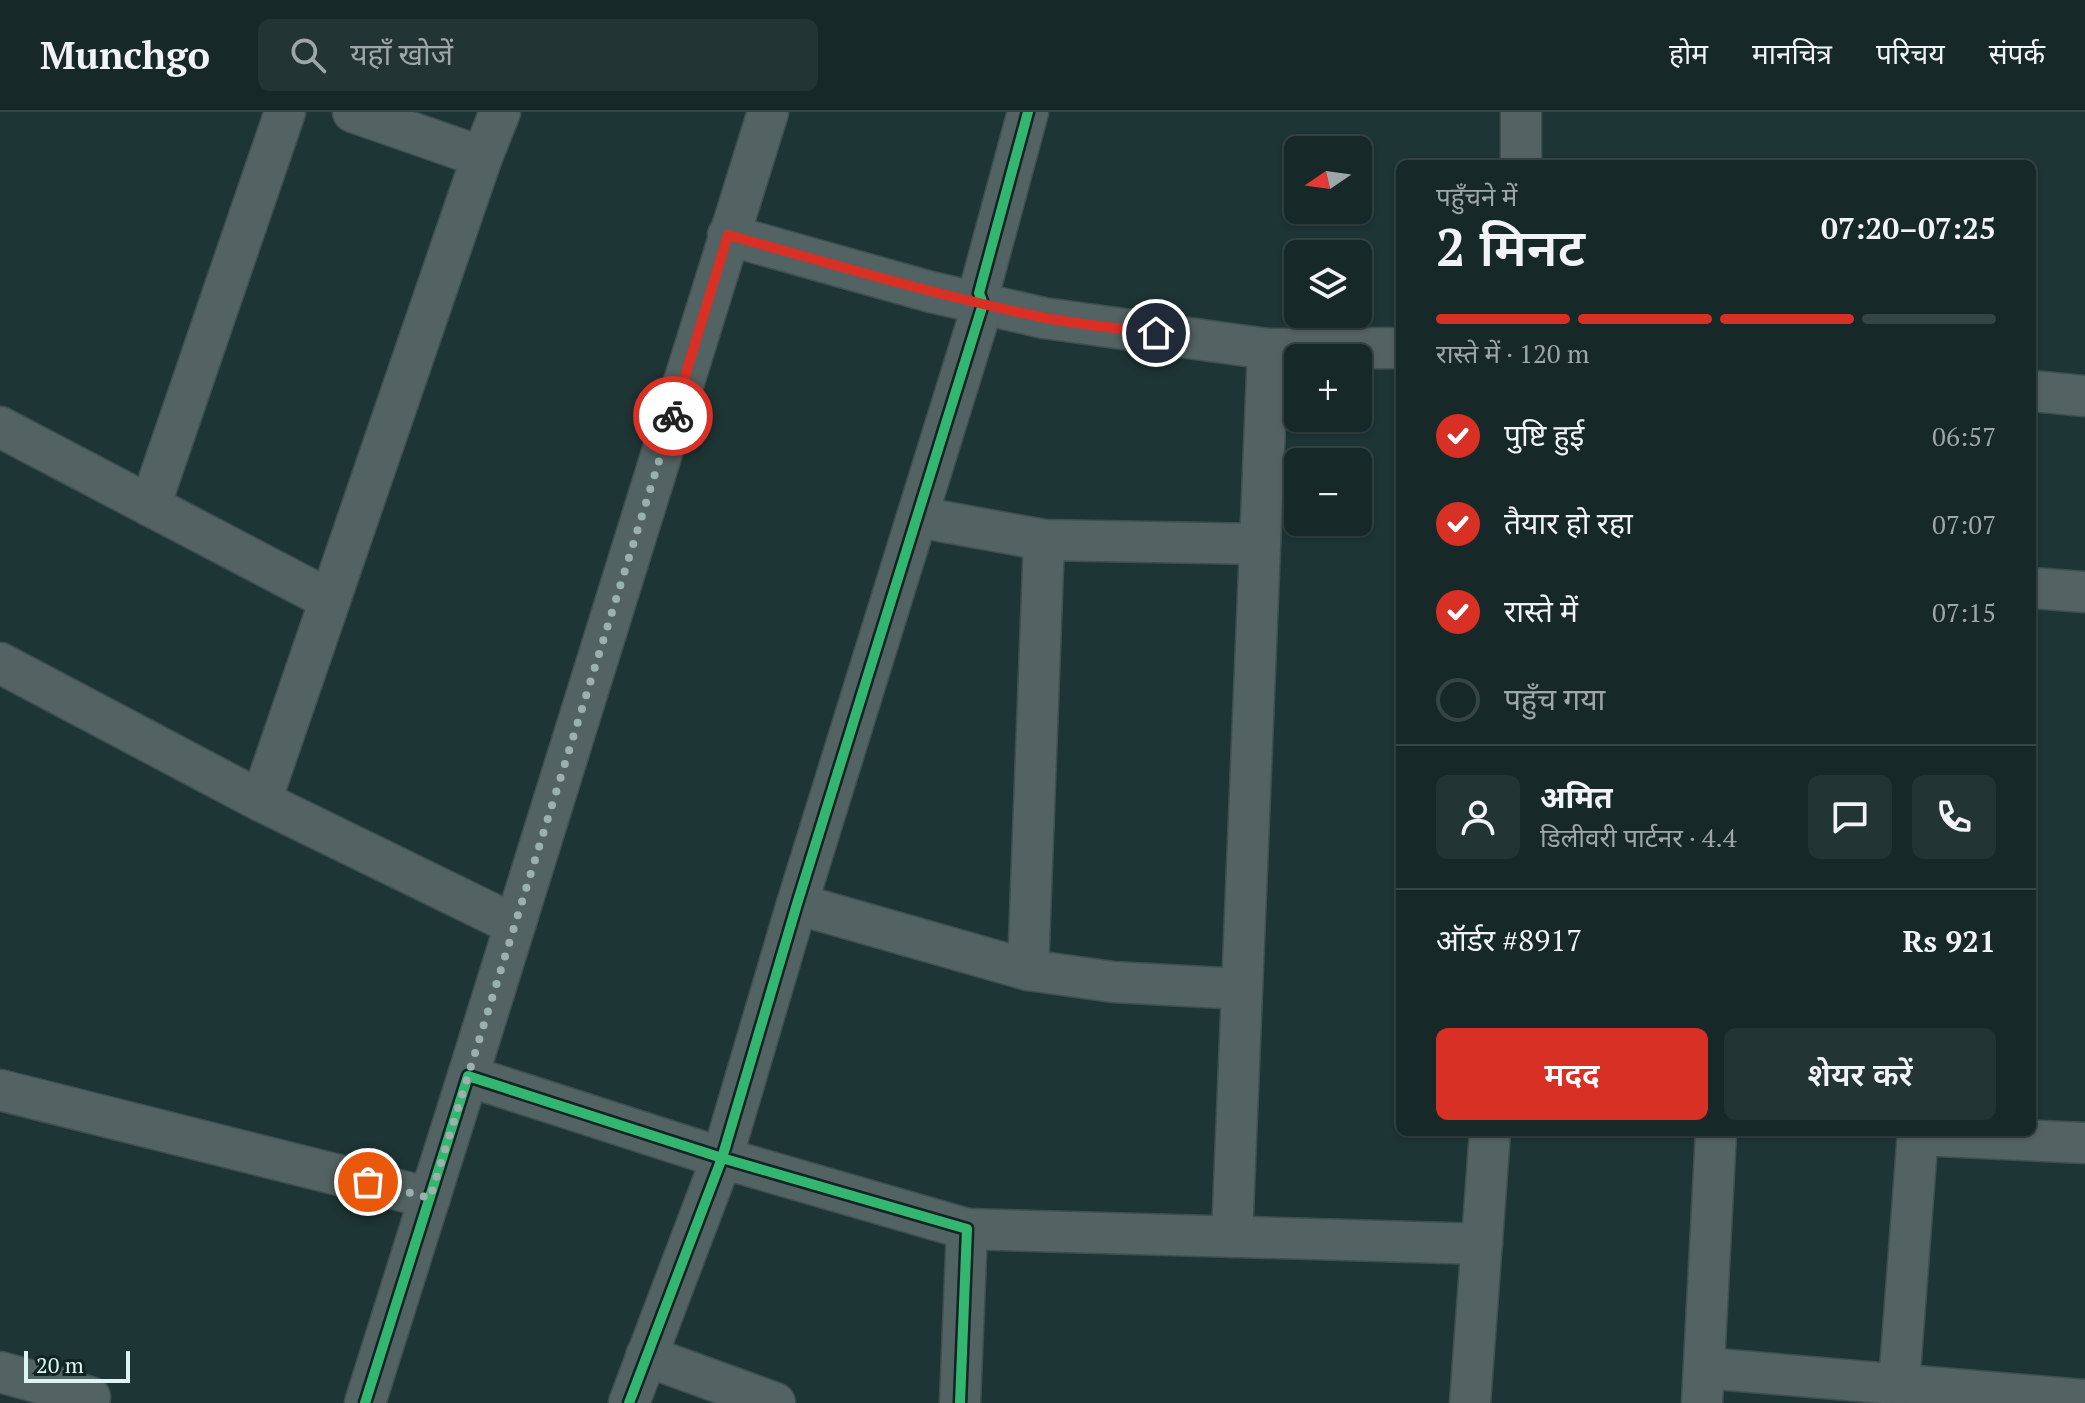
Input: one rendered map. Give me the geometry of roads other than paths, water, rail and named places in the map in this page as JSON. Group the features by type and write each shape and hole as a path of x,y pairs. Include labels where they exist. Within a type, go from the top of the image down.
{"street":[{"path":"150,506 285,112"},
{"path":"353,112 482,157"},
{"path":"261,801 500,112"},
{"path":"365,1403 768,112"},
{"path":"629,1403 722,1158 797,904 983,304 979,293 1028,112"},
{"path":"1521,112 1521,160"},
{"path":"728,235 931,292 1044,318 1268,349 1396,348"},
{"path":"1232,1237 1268,349"},
{"path":"2036,391 2085,396"},
{"path":"0,427 330,600"},
{"path":"918,517 1044,540 1260,544"},
{"path":"1028,970 1044,540"},
{"path":"2036,588 2085,592"},
{"path":"0,663 261,801 515,925"},
{"path":"797,904 1028,970 1113,982 1242,989"},
{"path":"468,1076 722,1158 967,1229 1482,1244"},
{"path":"0,1090 430,1198"},
{"path":"1470,1403 1490,1136"},
{"path":"1716,1136 1703,1385 1899,1384 2085,1400"},
{"path":"1899,1384 1918,1136"},
{"path":"1955,1136 2085,1143"},
{"path":"960,1403 967,1229"},
{"path":"646,1356 775,1403"},
{"path":"0,1372 38,1393 90,1397"}]}
